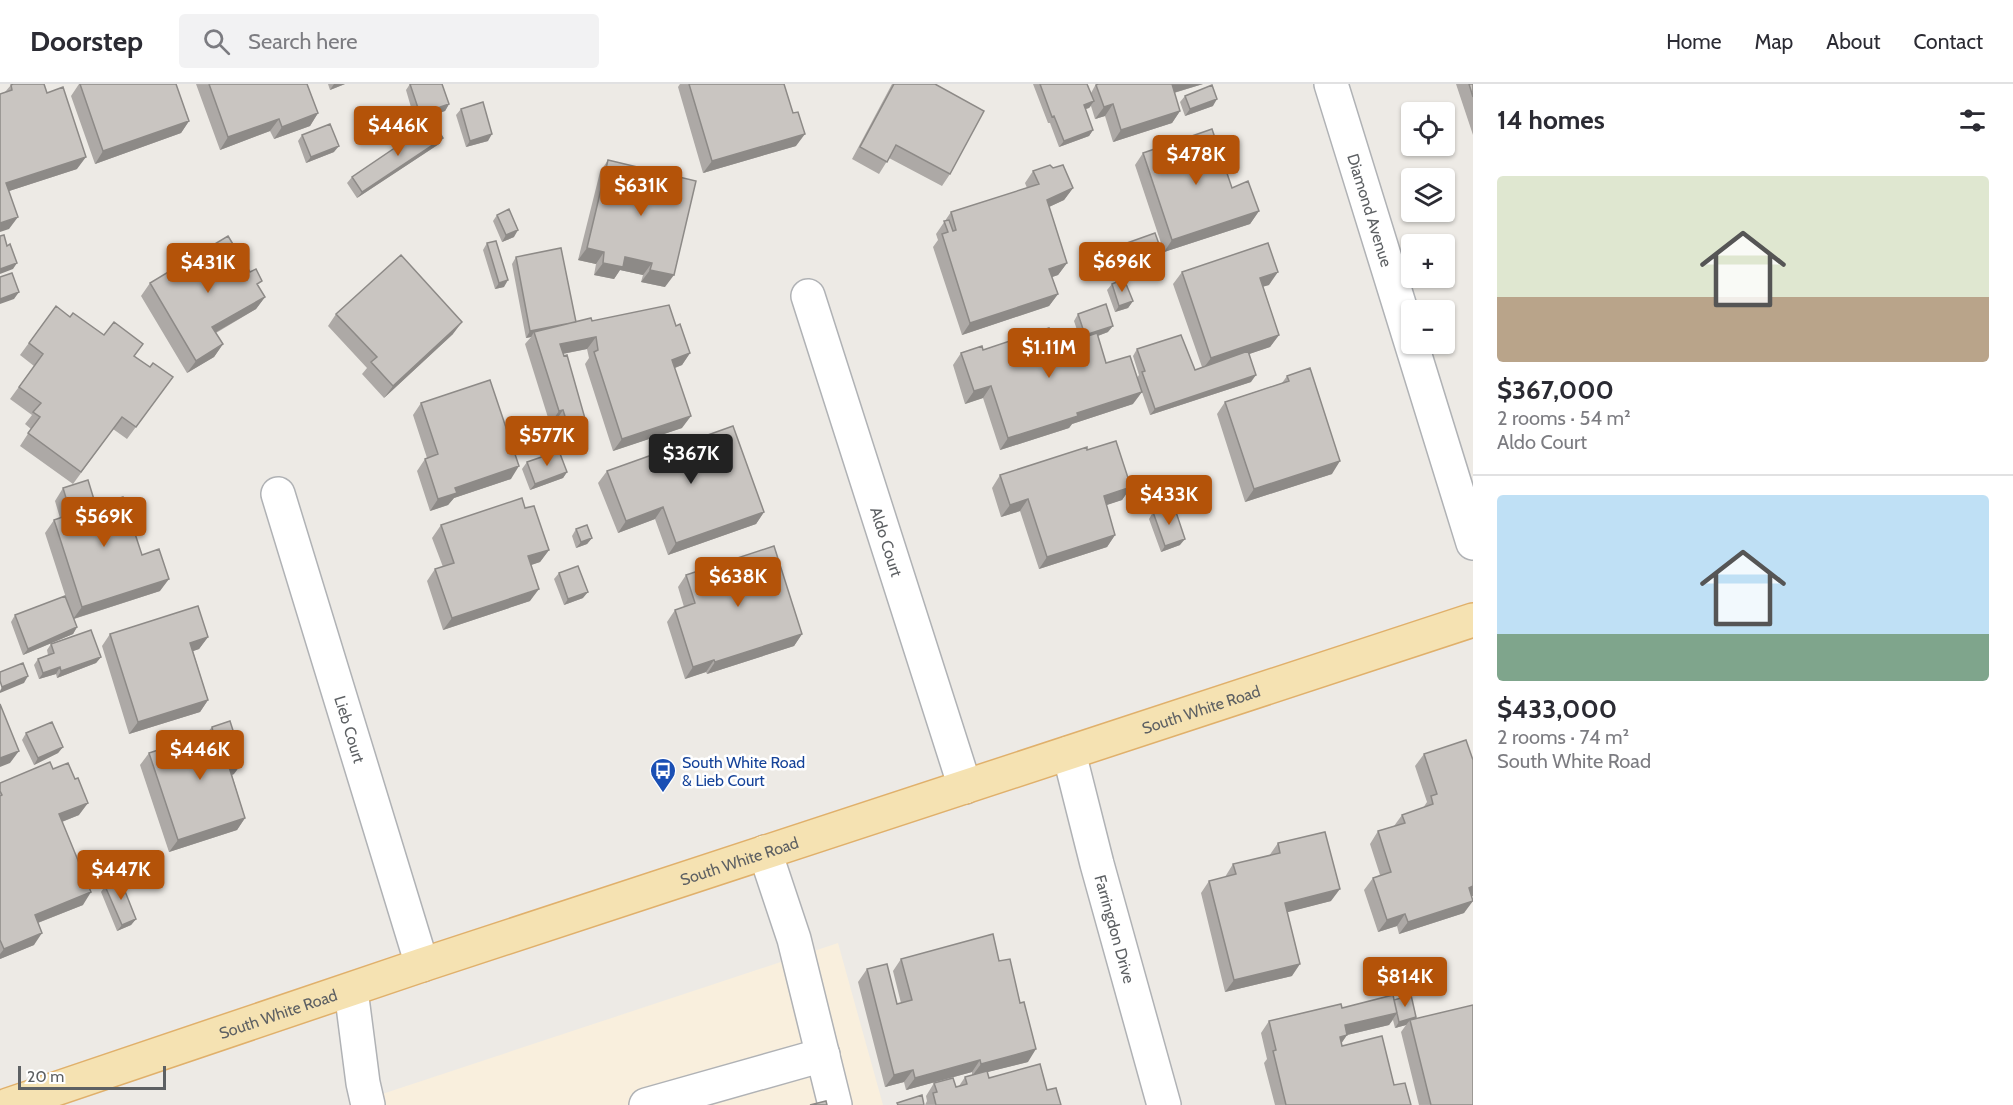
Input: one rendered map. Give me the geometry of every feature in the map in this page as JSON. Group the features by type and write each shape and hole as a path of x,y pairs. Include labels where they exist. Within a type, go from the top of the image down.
{"main road":[{"name":"South White Road","path":"8,1105 422,965 1473,620"}],"street":[{"name":"Diamond Avenue","path":"1331,84 1473,543"},
{"name":"Aldo Court","path":"808,296 965,787"},
{"name":"Lieb Court","path":"278,494 422,965"},
{"name":"Farringdon Drive","path":"1069,753 1096,864 1164,1105"},
{"path":"765,852 794,939 836,1105"},
{"path":"351,990 368,1105"},
{"path":"646,1105 823,1055"}],"shaded area":[{"path":"838,943 883,1105 349,1105"}],"building":[{"path":"44,84 47,93 63,87 86,157 6,183 18,217 0,223 0,94 12,90 11,85"},
{"path":"80,84 176,84 189,121 103,151"},
{"path":"209,84 307,84 318,113 282,127 279,119 228,137"},
{"path":"410,84 442,84 449,104 420,114"},
{"path":"689,84 784,84 793,113 798,112 805,134 712,161"},
{"path":"894,84 935,84 984,111 950,174 896,145 887,162 860,147"},
{"path":"1040,84 1087,84 1094,101 1084,105 1093,130 1064,141"},
{"path":"1172,84 1180,111 1121,130 1113,104 1104,107 1096,85"},
{"path":"1469,84 1473,84 1473,97"},
{"path":"1212,85 1217,99 1190,109 1185,96"},
{"path":"483,102 492,134 470,141 461,109"},
{"path":"433,122 443,138 362,192 352,177"},
{"path":"330,124 339,146 311,157 302,135"},
{"path":"1212,129 1232,188 1248,181 1259,211 1172,240 1143,153"},
{"path":"608,160 696,181 674,275 650,270 652,263 625,257 623,267 603,263 604,252 587,248"},
{"path":"1050,165 1053,168 1063,165 1073,188 1047,200 1067,263 1049,269 1058,294 970,323 942,234 948,232 944,221 949,220 953,231 956,230 951,212 1039,184 1033,171"},
{"path":"509,209 518,230 506,235 497,215"},
{"path":"1155,233 1164,258 1122,273 1113,248"},
{"path":"4,235 7,246 10,244 17,263 0,269 0,236"},
{"path":"228,236 250,272 256,269 262,281 257,284 265,297 212,327 223,344 196,361 150,283"},
{"path":"496,241 508,280 499,283 487,243"},
{"path":"1268,243 1278,272 1260,278 1279,335 1211,358 1182,272"},
{"path":"561,248 576,322 530,331 516,257"},
{"path":"401,255 462,322 393,386 371,362 377,357 336,314"},
{"path":"12,273 19,292 0,299 0,277"},
{"path":"1124,279 1133,301 1119,306 1112,284"},
{"path":"1106,304 1113,326 1085,335 1078,314"},
{"path":"669,305 676,326 680,324 690,353 672,360 691,416 622,439 594,352 598,350 596,337 560,344 564,356 567,355 586,422 569,429 563,410 559,411 534,332 591,318 592,321"},
{"path":"56,306 70,317 73,313 104,335 114,322 143,344 134,356 150,367 153,363 173,377 136,427 122,417 81,472 28,433 40,417 33,412 41,403 19,387 43,354 29,343"},
{"path":"1049,328 1055,347 1097,333 1106,363 1130,356 1142,392 1077,413 1078,416 1008,438 991,386 974,391 961,353 982,346 983,350"},
{"path":"1181,335 1195,370 1248,351 1256,375 1155,409 1142,372 1145,371 1137,349"},
{"path":"1310,368 1340,461 1254,489 1225,402 1289,381 1287,376"},
{"path":"490,380 519,466 455,488 457,493 438,499 425,459 438,454 421,403"},
{"path":"733,426 764,512 676,543 663,507 626,521 607,471"},
{"path":"1116,441 1131,487 1104,496 1115,535 1047,557 1028,499 1010,505 1000,475 1087,447 1087,450"},
{"path":"559,451 567,472 535,484 527,462"},
{"path":"88,480 96,506 123,497 142,555 159,549 169,579 82,607 54,520 71,514 63,488"},
{"path":"522,498 525,508 534,506 549,550 528,556 539,589 452,618 435,569 454,563 441,525"},
{"path":"1174,506 1185,539 1165,546 1153,512"},
{"path":"587,525 592,538 581,542 576,529"},
{"path":"774,546 802,634 693,667 675,610 695,603 686,575"},
{"path":"578,566 588,592 568,599 559,573"},
{"path":"65,596 77,627 28,649 15,615"},
{"path":"198,606 208,637 190,643 208,700 138,722 110,634"},
{"path":"91,630 101,657 61,671 60,667 43,673 38,659 54,653 51,644"},
{"path":"23,663 28,676 2,687 0,672"},
{"path":"0,704 19,751 0,758"},
{"path":"230,721 243,762 229,767 245,818 178,840 149,753 213,732 212,727"},
{"path":"52,722 63,747 38,758 26,733"},
{"path":"1466,740 1473,760 1473,886 1469,888 1473,901 1408,922 1405,914 1387,920 1373,878 1391,872 1378,831 1405,823 1402,815 1433,804 1431,796 1437,794 1424,754"},
{"path":"50,762 53,769 68,763 75,779 78,778 88,803 59,814 91,892 35,915 42,933 4,949 0,940 0,796 2,795 0,783"},
{"path":"1325,832 1340,889 1285,903 1300,964 1234,980 1209,881 1236,874 1233,864 1280,853 1278,843"},
{"path":"119,876 136,919 122,925 105,886 114,882 113,879"},
{"path":"993,934 999,961 1010,959 1020,1003 1024,1002 1036,1049 981,1064 980,1060 915,1078 913,1070 894,1075 867,969 887,964 897,1004 912,1000 901,959"},
{"path":"1393,995 1397,1013 1345,1025 1347,1035 1340,1037 1342,1046 1382,1036 1394,1085 1405,1083 1411,1105 1286,1105 1273,1051 1276,1050 1269,1021 1341,1004 1342,1008"},
{"path":"1411,995 1416,1017 1399,1022 1394,1000"},
{"path":"1473,1005 1473,1105 1431,1105 1410,1020"},
{"path":"1040,1064 1047,1090 1056,1088 1061,1105 936,1105 933,1093 937,1092 934,1083 953,1078 956,1087 967,1084 965,1077 987,1071 989,1078"},
{"path":"922,1095 924,1105 898,1105 897,1103"},
{"path":"826,1101 827,1105 810,1105"}],"place":[{"name":"South White Road & Lieb Court","path":"663,794"}]}
